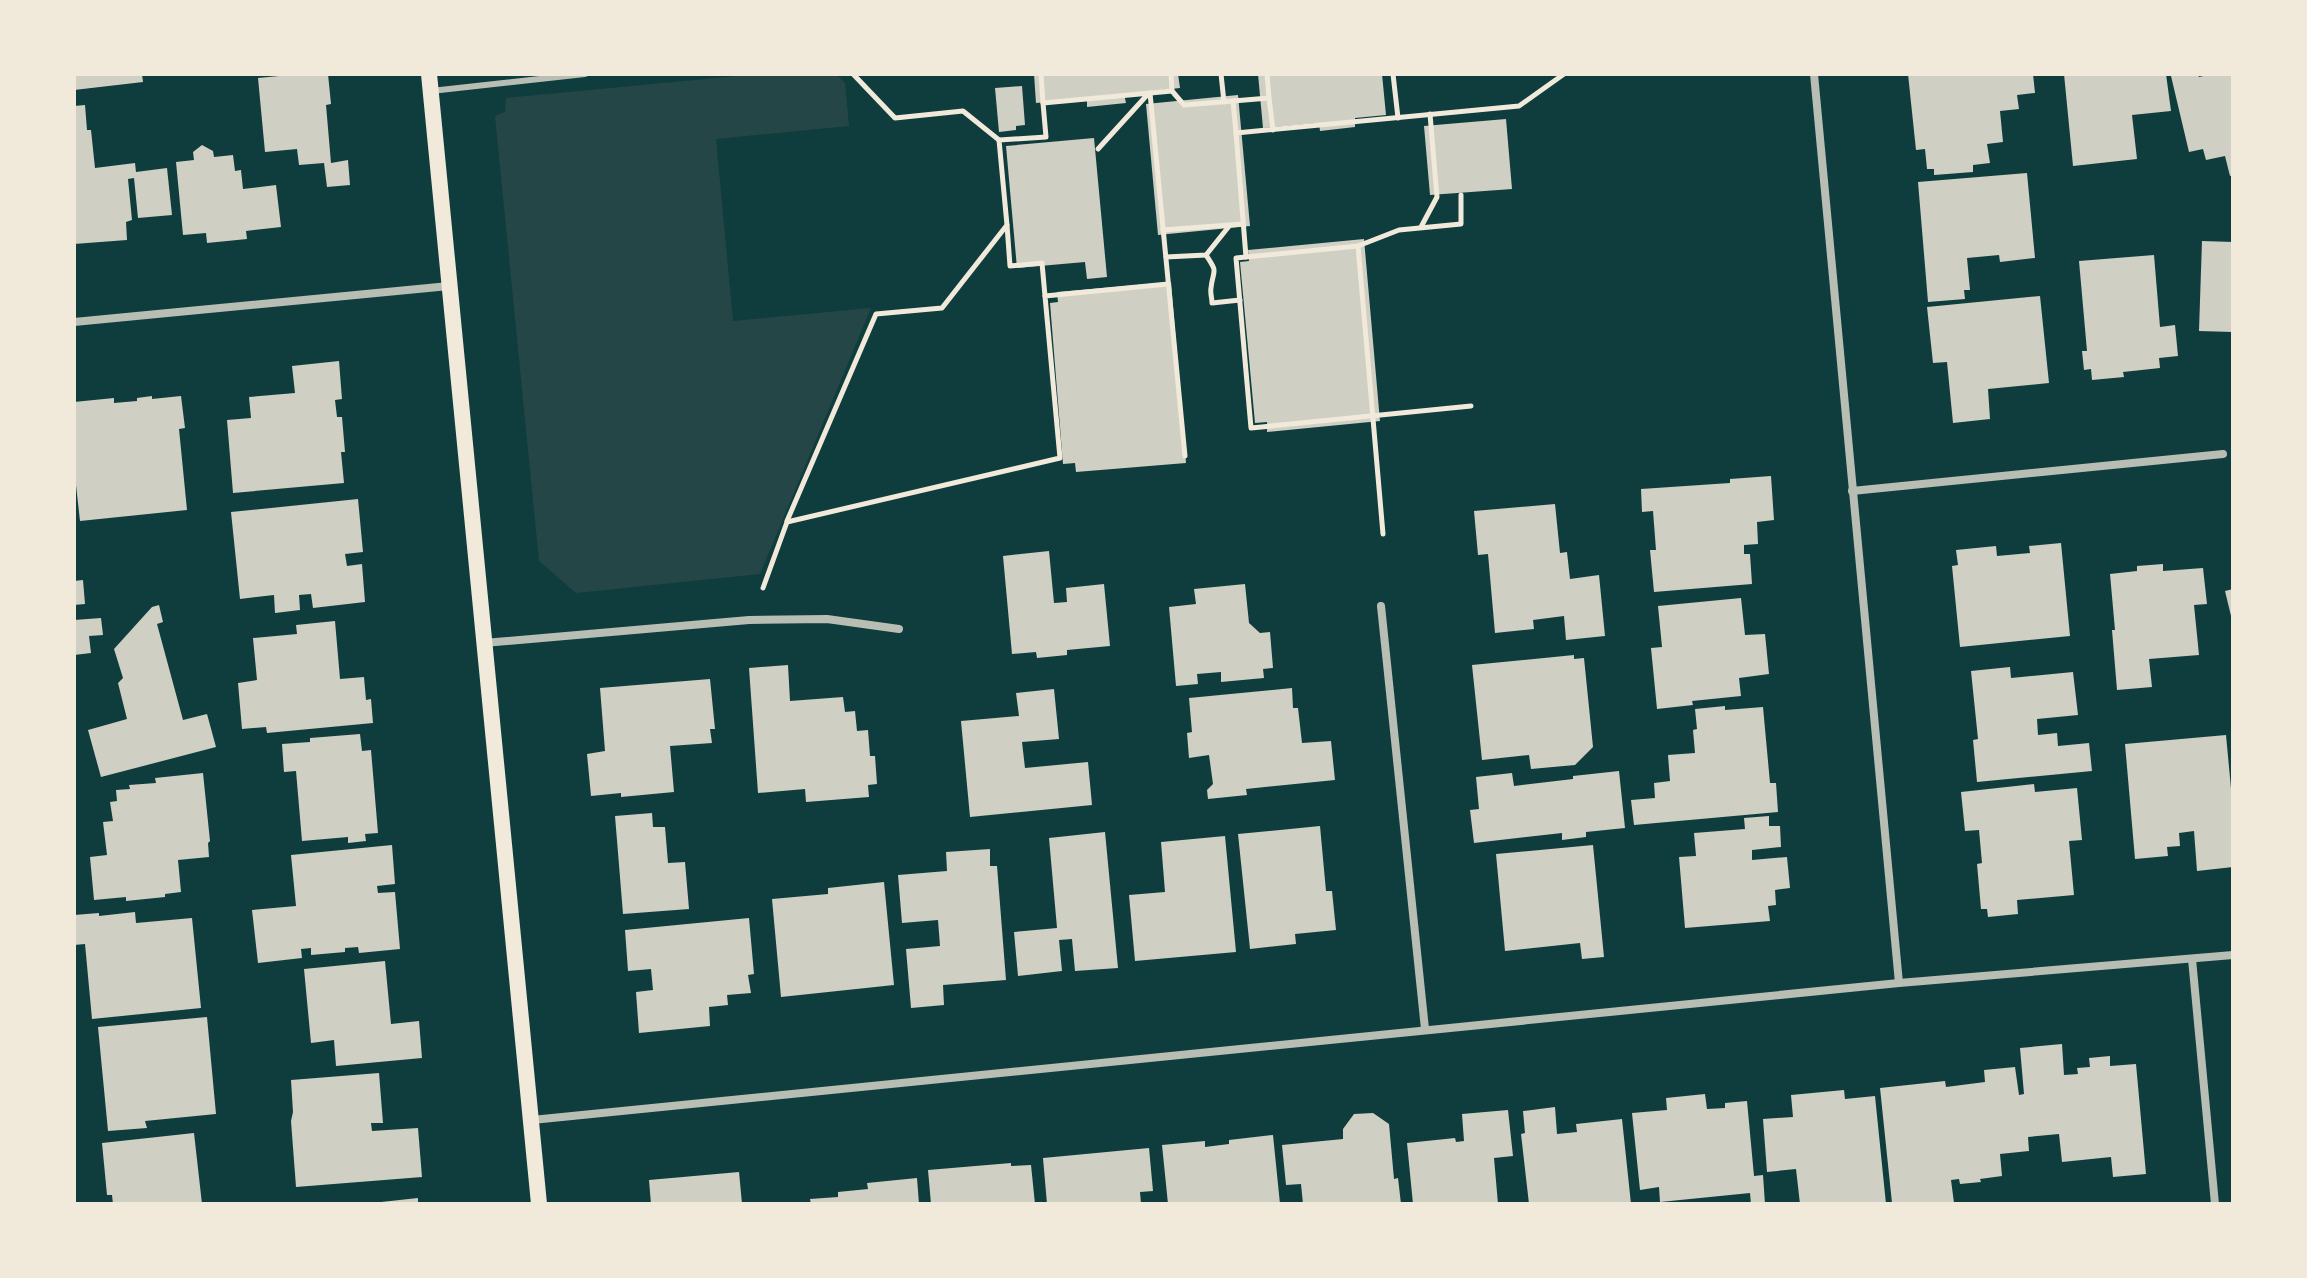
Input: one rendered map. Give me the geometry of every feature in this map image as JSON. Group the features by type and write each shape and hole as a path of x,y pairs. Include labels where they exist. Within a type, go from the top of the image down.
{"main road":[{"path":"430,82 539,1204"}],"street":[{"path":"1814,74 1899,983"},
{"path":"74,322 449,286"},
{"path":"1852,491 2223,454"},
{"path":"1381,606 1425,1029"},
{"path":"484,643 749,620 827,619 899,629"},
{"path":"532,1120 1899,983 2233,955"},
{"path":"2192,959 2215,1204"}],"lane":[{"path":"430,82 585,74"}],"path":[{"path":"853,74 895,118 963,111 999,140 1046,137 1041,74"},
{"path":"1171,74 1172,91 1184,105 1269,98"},
{"path":"1221,74 1224,102"},
{"path":"1267,74 1273,130"},
{"path":"1393,74 1398,118"},
{"path":"1236,133 1519,106 1564,74"},
{"path":"1043,103 1172,91"},
{"path":"1098,149 1150,93"},
{"path":"1150,93 1185,456"},
{"path":"1233,101 1246,257"},
{"path":"1421,228 1437,197 1430,114"},
{"path":"787,522 1060,458 1042,263 1010,266 999,140"},
{"path":"1461,195 1461,224 1399,230 1358,246 1236,258 1251,428 1471,406"},
{"path":"1163,230 1243,224"},
{"path":"763,588 787,522 876,314 942,308 1007,225"},
{"path":"1166,257 1206,255 1230,225"},
{"path":"1358,246 1383,534"},
{"path":"1206,255 1216,276 1211,285 1212,303 1240,300"},
{"path":"1045,296 1168,284"}],"shaded area":[{"path":"758,74 836,74 845,83 849,126 716,139 733,321 871,308 760,574 576,593 539,561 495,116 505,112 506,98"}],"building":[{"path":"74,74 142,74 143,82 74,90"},
{"path":"328,74 331,104 326,105 331,163 348,160 350,185 327,187 324,163 299,165 297,149 265,152 258,78"},
{"path":"1034,74 1178,74 1180,88 1124,94 1126,103 1087,107 1087,98 1036,103"},
{"path":"1258,74 1382,74 1386,115 1355,118 1355,127 1320,131 1319,123 1263,128"},
{"path":"1908,74 2033,74 2035,93 2017,95 2019,109 2000,111 2003,142 1987,144 1990,163 1973,165 1973,172 1934,175 1934,169 1927,169 1925,149 1916,150"},
{"path":"2064,74 2166,74 2171,111 2132,115 2137,159 2073,166"},
{"path":"2198,74 2199,77 2233,74 2233,175 2230,176 2225,156 2206,160 2203,149 2189,152 2171,76"},
{"path":"1022,86 1025,125 1016,126 1016,130 999,132 995,88"},
{"path":"1238,95 1250,226 1158,235 1146,104"},
{"path":"85,105 95,168 135,163 136,172 167,168 172,215 138,218 134,178 128,179 132,220 126,222 127,240 74,244 74,106"},
{"path":"1506,119 1512,189 1430,195 1424,126"},
{"path":"1094,138 1107,277 1087,279 1085,262 1017,268 1006,146"},
{"path":"202,145 213,151 214,157 233,155 235,171 241,170 243,189 276,185 281,227 246,231 247,239 207,243 206,233 183,235 176,162 194,160 193,152"},
{"path":"2027,173 2035,258 2000,262 1999,255 1967,258 1970,290 1964,290 1965,299 1928,302 1918,182"},
{"path":"1364,239 1380,421 1267,432 1267,422 1255,423 1240,262 1249,261 1248,250"},
{"path":"2202,241 2233,242 2233,332 2199,331"},
{"path":"2154,255 2160,327 2175,325 2178,356 2159,358 2160,368 2123,372 2124,377 2092,380 2091,369 2084,370 2082,351 2087,351 2079,261"},
{"path":"1171,282 1186,463 1076,472 1075,463 1063,464 1050,303 1058,302 1057,292"},
{"path":"2040,296 2049,383 1988,389 1990,419 1953,423 1947,362 1933,363 1927,307"},
{"path":"339,361 342,399 335,400 337,417 342,417 344,483 233,493 227,420 251,418 249,397 295,393 292,366"},
{"path":"152,396 152,399 181,396 185,428 179,429 187,510 80,521 74,467 74,402 114,398 114,403"},
{"path":"1771,476 1774,520 1757,522 1758,544 1744,545 1744,554 1750,554 1752,584 1654,592 1650,550 1656,550 1653,511 1642,512 1641,489 1730,483 1730,479"},
{"path":"358,499 363,552 345,554 347,566 362,564 365,602 313,608 311,594 299,595 300,610 275,613 274,595 240,599 231,512"},
{"path":"1555,504 1560,553 1567,552 1570,579 1599,575 1605,636 1566,640 1564,616 1533,620 1534,629 1495,633 1488,554 1478,555 1474,511"},
{"path":"2061,543 2070,636 1960,647 1952,566 1958,565 1956,550 1996,546 1997,556 2030,553 2029,546"},
{"path":"1049,551 1054,603 1067,602 1066,588 1104,584 1110,646 1067,650 1067,655 1037,658 1036,652 1012,654 1003,556"},
{"path":"2163,564 2163,571 2203,568 2207,604 2194,605 2199,655 2149,659 2152,687 2117,690 2110,574 2137,571 2137,566"},
{"path":"83,580 85,604 74,605 74,581"},
{"path":"1245,584 1249,623 1260,633 1270,632 1273,668 1263,669 1264,678 1221,682 1221,672 1197,674 1198,684 1176,686 1169,607 1196,604 1194,589"},
{"path":"2233,589 2233,620 2232,620 2225,591"},
{"path":"1741,598 1745,635 1765,634 1769,674 1739,678 1741,696 1692,701 1693,705 1657,709 1651,648 1662,647 1658,606"},
{"path":"159,605 163,622 157,624 183,720 207,714 216,747 101,777 88,730 127,719 118,683 123,678 114,649 152,607"},
{"path":"101,618 103,635 89,636 91,653 74,655 74,620"},
{"path":"335,621 340,679 364,677 366,700 371,699 373,723 267,733 266,727 242,729 238,683 257,680 253,638 297,634 296,625"},
{"path":"1574,655 1574,659 1584,658 1593,747 1575,765 1531,769 1529,755 1482,760 1472,665"},
{"path":"788,665 790,701 843,697 845,712 855,711 857,731 868,730 870,756 875,756 877,784 868,785 869,797 806,802 805,789 758,793 749,668"},
{"path":"2010,667 2011,678 2073,672 2078,715 2037,719 2038,735 2057,733 2058,746 2089,743 2092,771 1977,782 1973,740 1978,739 1971,671"},
{"path":"710,679 715,729 710,729 712,743 670,746 674,792 621,797 621,793 591,796 587,754 605,751 600,688"},
{"path":"1292,688 1293,708 1298,708 1302,743 1331,741 1335,780 1246,789 1247,795 1208,799 1207,790 1213,784 1209,755 1189,758 1187,733 1192,732 1189,698"},
{"path":"1054,689 1059,739 1022,742 1025,768 1088,762 1092,805 970,817 961,721 1019,716 1016,693"},
{"path":"1725,706 1725,710 1763,707 1770,783 1776,783 1778,812 1634,825 1631,800 1655,798 1654,783 1670,781 1668,755 1695,753 1695,709"},
{"path":"360,734 362,751 371,750 378,833 365,834 366,841 348,843 348,837 302,841 296,771 284,772 282,744"},
{"path":"2226,735 2233,810 2233,867 2197,871 2194,831 2179,833 2180,846 2167,847 2168,856 2135,859 2125,744"},
{"path":"1619,771 1625,828 1586,832 1586,837 1562,840 1562,833 1474,843 1470,810 1479,809 1476,777 1512,773 1514,786"},
{"path":"203,773 209,857 178,860 181,892 126,901 126,897 94,900 90,857 107,855 103,822 113,821 110,802 117,801 116,790 130,789 129,785 156,783 155,778"},
{"path":"2034,784 2035,792 2077,788 2082,840 2069,841 2074,895 2017,900 2018,914 1988,917 1987,909 1981,909 1977,864 1982,863 1979,830 1965,831 1961,792"},
{"path":"652,813 653,827 665,827 668,863 685,862 689,909 623,914 615,816"},
{"path":"1769,816 1769,826 1780,826 1781,847 1752,850 1752,860 1787,857 1790,888 1775,890 1776,905 1768,906 1770,921 1685,928 1679,857 1696,856 1694,833 1745,829 1744,818"},
{"path":"1320,826 1326,891 1332,891 1336,930 1295,934 1296,944 1250,949 1238,834"},
{"path":"1105,832 1118,968 1075,971 1072,939 1059,940 1062,971 1018,976 1014,932 1057,928 1049,838"},
{"path":"1225,836 1236,952 1135,961 1129,895 1165,892 1161,842"},
{"path":"392,845 395,884 377,886 378,893 395,892 400,949 359,953 358,947 345,948 345,952 311,955 311,948 301,949 302,958 258,963 252,910 296,906 291,855"},
{"path":"1593,845 1604,957 1582,959 1580,943 1505,951 1496,854"},
{"path":"990,849 990,866 997,866 1006,980 943,985 944,1005 911,1008 906,949 940,946 938,920 902,923 898,875 947,871 946,852"},
{"path":"884,882 894,985 781,997 772,899 828,894 828,888"},
{"path":"135,912 136,923 192,918 201,1008 92,1019 85,944 74,945 74,915"},
{"path":"749,918 754,974 748,975 751,993 727,995 728,1005 709,1007 710,1026 639,1033 636,992 653,990 651,969 628,971 625,930"},
{"path":"385,961 391,1024 419,1021 422,1058 336,1066 334,1040 311,1043 304,969"},
{"path":"207,1017 216,1114 145,1121 147,1128 108,1131 98,1027"},
{"path":"2062,1044 2064,1075 2078,1074 2077,1068 2090,1067 2089,1058 2110,1056 2110,1066 2136,1064 2146,1174 2113,1177 2111,1157 2062,1162 2059,1134 2028,1137 2029,1151 2000,1154 2002,1176 1960,1184 1959,1179 1951,1180 1954,1203 1892,1203 1880,1088 1945,1081 1946,1087 1985,1082 1984,1070 2015,1067 2019,1095 2024,1094 2020,1048"},
{"path":"379,1073 383,1123 371,1123 372,1131 418,1128 422,1177 296,1187 291,1080"},
{"path":"1844,1090 1845,1099 1875,1096 1886,1204 1800,1204 1796,1169 1767,1172 1763,1119 1793,1117 1791,1095"},
{"path":"1705,1094 1707,1109 1725,1108 1725,1103 1747,1101 1754,1176 1763,1175 1765,1204 1751,1204 1750,1193 1660,1202 1659,1187 1640,1190 1632,1113 1667,1110 1666,1098"},
{"path":"1555,1107 1557,1134 1577,1132 1576,1124 1622,1119 1631,1204 1529,1204 1521,1134 1525,1133 1523,1111"},
{"path":"1508,1110 1513,1156 1494,1158 1498,1204 1413,1204 1407,1143 1455,1138 1456,1142 1464,1141 1462,1114"},
{"path":"1373,1113 1389,1124 1394,1179 1398,1178 1401,1204 1303,1204 1301,1184 1286,1185 1282,1145 1343,1139 1343,1129 1354,1114"},
{"path":"194,1133 202,1204 113,1204 112,1195 107,1195 102,1143"},
{"path":"1273,1135 1280,1204 1168,1204 1162,1145 1205,1141 1205,1147 1229,1144 1229,1140"},
{"path":"1149,1148 1153,1191 1140,1192 1141,1204 1047,1204 1043,1158"},
{"path":"1011,1163 1011,1166 1031,1165 1035,1204 931,1204 928,1170"},
{"path":"739,1172 742,1204 651,1204 649,1180"},
{"path":"917,1178 919,1204 811,1204 810,1199 838,1197 838,1192 868,1189 867,1183"},
{"path":"418,1198 418,1204 381,1204 381,1202"}]}
